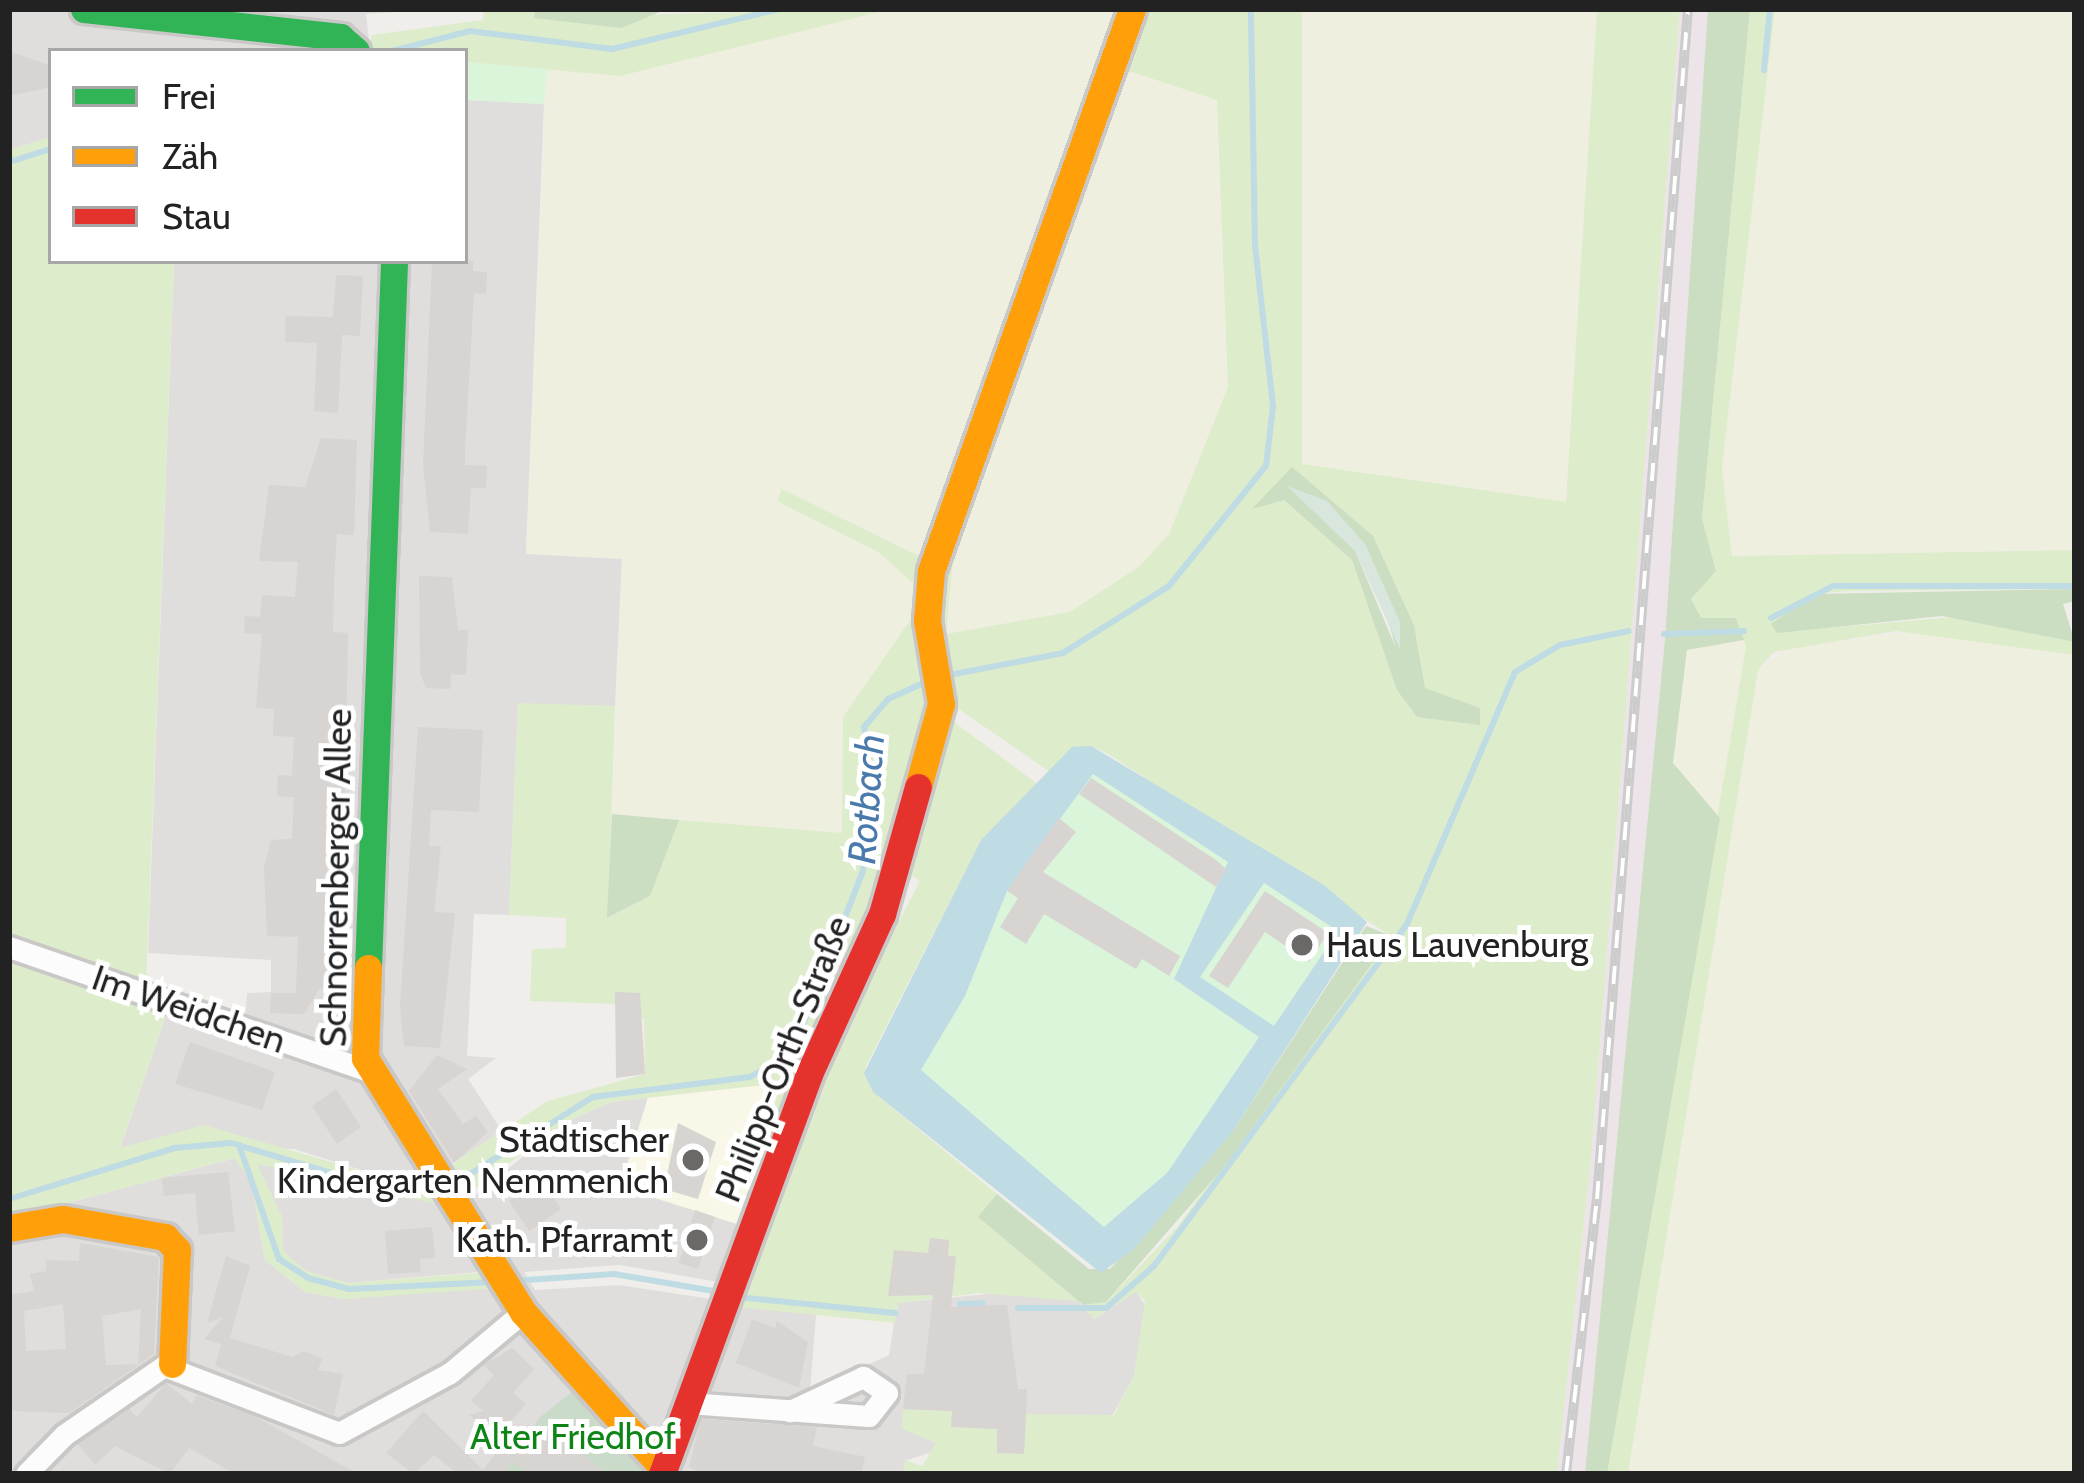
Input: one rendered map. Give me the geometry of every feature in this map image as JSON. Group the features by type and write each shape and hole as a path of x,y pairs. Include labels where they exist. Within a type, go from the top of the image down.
{"street":[{"path":"84,9 340,37 353,48"},
{"name":"Philipp-Orth-Straße","path":"663,1471 808,1074 873,940 938,680 931,571 1132,9"},
{"name":"Schnorrenberger Allee","path":"394,264 369,1071 510,1291 663,1471"},
{"name":"Im Weidchen","path":"9,947 369,1071"},
{"path":"9,1228 63,1219 165,1237 177,1250 172,1364"},
{"path":"172,1364 331,1434 439,1380 510,1291"},
{"path":"26,1474 64,1435 172,1364"},
{"path":"688,1403 790,1411"}],"shaded area":[{"path":"9,9 438,9 366,14 370,48 48,48 48,138 9,150"},
{"path":"1680,9 1708,9 1665,640 1593,1423 1585,1474 1557,1474 1591,1159"},
{"path":"468,100 544,104 526,553 622,558 615,706 518,704 509,915 474,914 467,1056 496,1058 468,1079 502,1131 449,1166 472,1198 564,1123 611,1102 782,1083 719,1282 620,1265 524,1272 535,1290 619,1285 816,1315 810,1391 889,1355 897,1303 1007,1292 1078,1301 1094,1319 1136,1291 1146,1307 1134,1376 1111,1418 1027,1414 1024,1454 997,1453 997,1430 905,1461 903,1474 9,1474 9,1219 235,1158 251,1182 265,1260 305,1292 346,1299 452,1290 479,1272 348,1283 306,1271 283,1251 282,1217 256,1163 274,1161 362,1195 393,1180 294,1149 120,1149 173,995 245,1018 247,993 271,992 271,960 148,953 174,264 468,264"},
{"path":"1287,486 1327,501 1366,546 1400,622 1400,649 1355,551"},
{"name":"Städtischer Kindergarten Nemmenich","path":"782,1083 737,1224 620,1187 649,1094"}],"green space":[{"path":"484,9 535,9 534,17 891,9 620,76 468,62 468,48 368,48 372,35 483,20"},
{"path":"535,9 667,9 621,28 534,18"},
{"path":"891,9 1121,9 922,557 783,489 777,501 878,552 913,583 914,616 843,717 842,834 612,814 622,559 526,554 547,69 620,76"},
{"path":"1139,9 1302,9 1302,464 1566,502 1597,9 1680,9 1591,1159 1557,1474 903,1474 905,1460 922,1466 936,1443 902,1429 903,1409 952,1411 952,1427 997,1429 997,1453 1024,1453 1026,1414 1114,1415 1134,1375 1145,1300 1136,1292 1093,1319 1083,1305 1106,1302 1178,1226 1391,936 1108,754 1091,746 1050,772 953,705 943,666 938,582","holes":["1132,72 1217,100 1228,387 1169,534 1140,566 1070,612 946,634 954,545 1120,78","1284,500 1373,536 1414,625 1425,688 1479,708 1397,690 1352,560"]},
{"path":"1302,9 1597,9 1566,502 1302,464"},
{"path":"1708,9 1750,9 1702,519 1716,571 1691,599 1701,618 1736,618 1744,640 1687,650 1673,763 1720,818 1607,1474 1585,1474 1665,639"},
{"path":"1750,9 1775,9 1722,468 1732,556 2075,550 2075,589 1848,591 1815,594 1782,613 1815,629 1954,617 2075,642 2075,655 1896,631 1774,652 1758,670 1628,1474 1607,1474 1746,646 1736,618 1701,618 1690,599 1716,571 1702,519"},
{"path":"1775,9 2075,9 2075,550 1732,556 1722,468"},
{"path":"468,62 547,69 544,104 468,100"},
{"path":"1132,72 1217,100 1228,387 1169,534 1140,566 1070,612 945,634 954,545 1120,77"},
{"path":"48,138 48,264 174,264 146,985 173,995 120,1148 204,1125 393,1180 422,1176 441,1205 257,1164 282,1217 283,1251 306,1271 348,1283 490,1272 500,1288 346,1299 305,1292 265,1260 251,1182 234,1158 9,1219 9,150"},
{"path":"1292,467 1373,536 1414,625 1425,688 1480,708 1480,725 1417,717 1397,690 1352,560 1284,500 1252,509","holes":["1303,500 1327,501 1366,546 1396,648 1355,551"]},
{"path":"782,489 921,557 931,548 932,694 892,857 775,1134 764,1139 781,1083 611,1102 564,1123 460,1199 443,1172 468,1153 548,1101 645,1074 644,1019 616,1004 530,1001 532,949 566,948 566,918 509,915 518,703 615,706 608,918 650,896 679,820 842,833 843,717 913,616 913,583 878,552 777,501"},
{"path":"2075,589 2075,601 2063,604 2075,642 1942,616 1777,633 1771,624 1815,594"},
{"path":"1933,629 2075,655 2075,1474 1628,1474 1758,670 1790,647"},
{"path":"1744,640 1720,818 1673,763 1688,649"},
{"path":"950,719 1039,785 981,840 865,1068 873,1092 997,1194 979,1218 1078,1301 979,1293 898,1303 895,1323 736,1307 808,1105 815,1109 823,1090 815,1082 920,881 913,876 899,897"},
{"path":"1093,774 1228,862 1174,979 1259,1036 1167,1173 1104,1227 921,1070 965,996 1007,891"},
{"path":"612,814 679,820 650,896 607,918"},
{"path":"1264,883 1338,930 1274,1027 1199,977"},
{"path":"1366,926 1392,936 1223,1168 1106,1302 1083,1305 978,1217 997,1194 1089,1269 1110,1269 1233,1131"},
{"name":"Alter Friedhof","path":"581,1385 648,1474 504,1474 540,1417"}],"water":[{"path":"1091,746 1324,885 1367,922 1233,1131 1135,1248 1101,1273 873,1092 864,1073 981,840 1072,747","holes":["1093,774 1228,862 1174,979 1259,1037 1167,1173 1104,1227 921,1070 965,996 1007,891","1264,883 1338,931 1274,1026 1200,977"]}],"building":[{"path":"9,51 48,65 48,88 9,96"},
{"path":"473,261 473,271 487,272 486,294 474,293 465,465 487,466 486,488 471,488 468,534 430,532 423,465 432,264"},
{"path":"336,275 363,276 360,336 342,335 338,413 314,411 317,343 285,342 286,316 333,317"},
{"path":"321,438 357,440 354,535 337,534 334,582 333,632 348,633 341,989 320,988 304,1014 270,1013 271,993 296,993 298,937 267,936 264,867 271,840 292,839 294,797 277,796 278,775 292,776 294,737 273,736 274,709 256,708 262,634 244,633 245,616 260,617 262,595 295,597 298,562 259,561 269,485 305,487"},
{"path":"419,576 452,577 458,630 468,630 466,675 451,674 450,689 426,688 420,673"},
{"path":"418,727 483,730 479,812 431,810 429,846 441,846 434,912 455,913 440,1048 404,1046 400,1007"},
{"path":"1091,778 1216,860 1226,869 1216,887 1079,794"},
{"path":"1059,818 1076,832 1043,872 1180,956 1169,976 1142,959 1136,969 1044,914 1026,944 1000,927 1018,898 1007,891"},
{"name":"Haus Lauvenburg","path":"1265,891 1328,933 1309,962 1265,932 1228,988 1209,976"},
{"path":"615,992 640,993 645,1074 616,1078"},
{"path":"190,1042 275,1072 262,1110 175,1084"},
{"path":"437,1055 467,1069 438,1089 463,1124 476,1116 488,1132 454,1163 409,1091"},
{"path":"336,1089 361,1127 337,1144 312,1106"},
{"path":"678,1123 716,1142 698,1199 664,1189"},
{"path":"228,1172 235,1231 199,1235 195,1193 164,1196 162,1178"},
{"path":"540,1179 561,1209 529,1231 509,1201"},
{"name":"Kath. Pfarramt","path":"695,1210 715,1217 698,1269 679,1263"},
{"path":"432,1227 435,1258 420,1259 421,1272 388,1274 385,1231"},
{"path":"930,1238 949,1240 948,1256 956,1256 951,1307 1007,1305 1018,1389 1027,1389 1024,1454 997,1453 997,1429 951,1427 952,1411 903,1409 907,1374 924,1374 933,1295 888,1296 894,1250 928,1253"},
{"path":"80,1243 159,1257 154,1354 69,1413 11,1411 9,1295 34,1291 30,1274 46,1271 46,1260 79,1261","holes":["63,1304 66,1349 26,1351 24,1311","141,1309 138,1364 106,1365 102,1316"]},
{"path":"226,1256 250,1266 230,1338 292,1357 304,1351 322,1359 318,1370 343,1374 334,1415 215,1366 221,1344 204,1339 223,1317 207,1323"},
{"path":"752,1319 775,1328 777,1321 808,1342 799,1388 736,1363"},
{"path":"512,1348 534,1369 513,1393 526,1404 507,1426 537,1444 549,1428 608,1474 529,1474 512,1461 504,1474 458,1474 434,1455 414,1474 386,1453 423,1411 483,1470 503,1444 469,1415 483,1411 471,1401 494,1375 483,1365"},
{"path":"166,1383 192,1404 196,1395 256,1417 358,1474 235,1474 189,1448 170,1474 115,1446 95,1465 78,1444 129,1409 137,1417"},
{"path":"701,1419 817,1427 813,1446 865,1457 861,1474 702,1474 689,1467"}],"waterway":[{"path":"404,48 470,31 612,49 780,9"},
{"name":"Rotbach","path":"944,676 1063,653 1169,586 1266,466 1273,406 1255,245 1251,9"},
{"path":"1764,70 1770,9"},
{"path":"9,162 48,150"},
{"path":"1771,618 1833,586 2075,586"},
{"path":"1018,1308 1106,1308 1154,1266 1407,924 1515,672 1560,645 1629,631"},
{"path":"1664,634 1744,631"},
{"path":"451,1186 593,1097 750,1077 792,1053 863,871 872,783 864,727 888,699 932,679"},
{"name":"Rotbach","path":"9,1199 175,1148 231,1143 389,1190 439,1190"},
{"path":"239,1145 279,1259 308,1278 349,1289 493,1282"},
{"path":"512,1281 614,1274 719,1292"},
{"path":"738,1297 895,1313"},
{"path":"960,1304 983,1303"}],"railway":[{"path":"1566,1474 1597,1199 1688,9"}],"traffic: fast":[{"path":"84,9 340,37 353,48"},
{"path":"368,968 394,264"}],"traffic: slow":[{"path":"918,787 941,704 927,620 931,571 1132,9"},
{"path":"368,968 365,1058 523,1312 664,1469"},
{"path":"9,1228 63,1219 165,1237 177,1250 172,1364"}],"traffic: jam":[{"path":"662,1474 809,1074 882,914 918,787"}],"place":[{"name":"Haus Lauvenburg","path":"1302,945"},
{"name":"Städtischer Kindergarten Nemmenich","path":"693,1160"},
{"name":"Kath. Pfarramt","path":"697,1240"}]}
